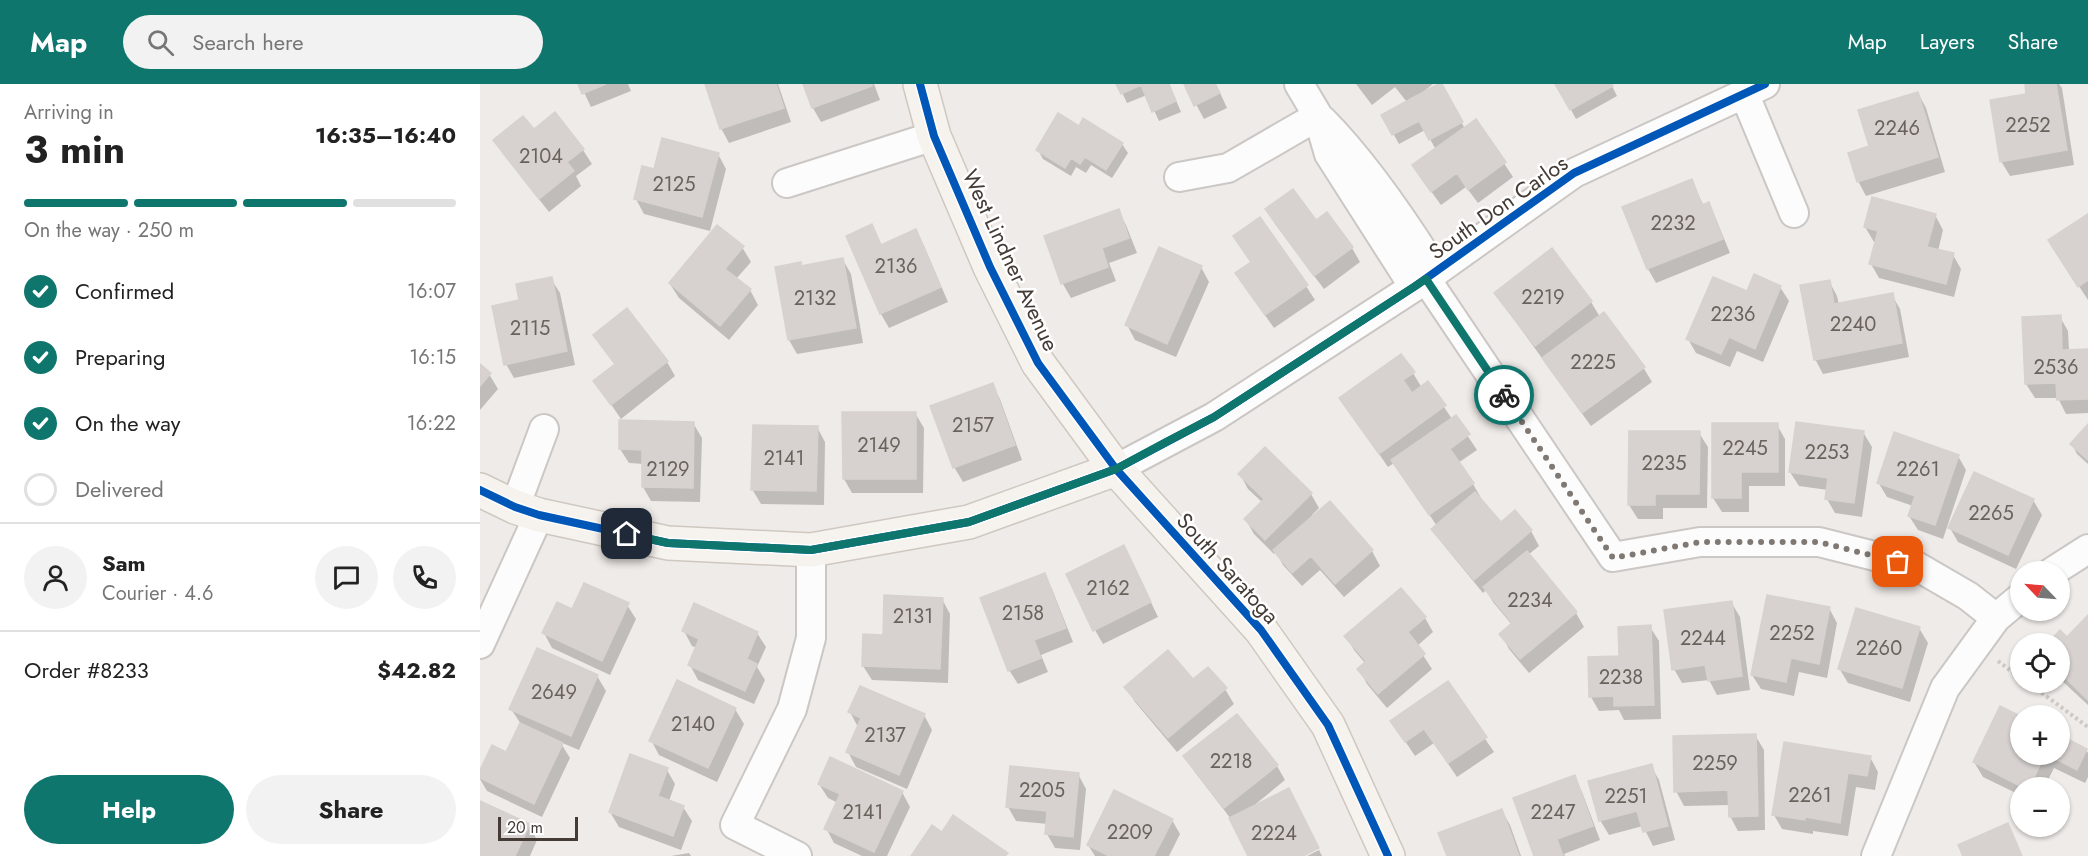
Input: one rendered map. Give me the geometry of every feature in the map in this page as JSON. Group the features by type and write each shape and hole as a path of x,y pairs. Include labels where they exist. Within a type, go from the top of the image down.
{"street":[{"name":"West Lindner Avenue","path":"920,84 934,136 990,267 1038,363 1116,469"},
{"path":"1299,84 1318,116 1329,154 1425,279 1613,558 1700,542 1819,542 1918,567 1968,596 1996,618"},
{"path":"1754,88 1794,213"},
{"name":"South Don Carlos","path":"480,490 527,511 668,543 811,550 969,522 1116,469 1214,417 1425,279 1574,173 1754,88"},
{"path":"1179,177 1228,168 1318,116"},
{"path":"787,183 934,136"},
{"path":"480,645 527,511 544,429"},
{"name":"South Saratoga","path":"1116,469 1261,630 1322,715 1388,856"},
{"path":"2069,561 2088,549"},
{"path":"797,856 735,825 792,709 811,638 811,550"},
{"path":"1876,856 1945,688 1996,618 2010,606"}],"path":[{"path":"2042,693 2088,727"}],"building":[{"path":"578,84 606,84 582,94"},
{"path":"705,84 776,84 784,108 720,129"},
{"path":"803,84 872,84 872,86 812,108"},
{"path":"1116,84 1169,84 1176,101 1152,112 1141,85 1121,94"},
{"path":"1184,84 1215,84 1220,93 1194,106"},
{"path":"1438,84 1442,84 1463,122 1429,140 1419,121 1392,135 1381,115"},
{"path":"1555,84 1612,84 1613,86 1570,110"},
{"path":"2025,84 2056,84 2067,150 2000,162 1990,100 2026,94"},
{"path":"1918,92 1938,157 1857,182 1848,153 1869,146 1858,110"},
{"path":"555,112 584,149 567,162 574,171 539,199 493,140 523,116 534,129"},
{"path":"1058,113 1079,126 1083,118 1123,143 1106,170 1085,157 1080,164 1071,158 1065,168 1036,150"},
{"path":"1476,119 1506,162 1468,190 1457,173 1431,192 1412,165"},
{"path":"662,138 719,153 702,217 634,199 642,166 654,169"},
{"path":"1692,179 1702,205 1709,202 1723,239 1647,269 1622,207"},
{"path":"1293,189 1316,220 1327,212 1353,247 1314,276 1265,209"},
{"path":"1872,197 1936,214 1927,247 1954,253 1946,284 1869,264 1878,231 1864,227"},
{"path":"1119,209 1129,238 1102,248 1108,267 1061,284 1044,236"},
{"path":"2088,214 2088,280 2078,287 2048,240"},
{"path":"1260,217 1308,285 1265,315 1235,273 1251,262 1233,236"},
{"path":"872,224 881,245 916,229 941,287 880,314 846,236"},
{"path":"717,225 744,246 725,269 751,289 720,326 669,283"},
{"path":"1159,247 1202,266 1167,344 1125,325"},
{"path":"1552,248 1592,301 1535,346 1494,293"},
{"path":"843,258 856,328 788,340 775,267 801,262 801,266"},
{"path":"1754,274 1781,286 1755,349 1729,337 1721,354 1686,339 1713,277 1747,291"},
{"path":"552,277 567,351 504,365 492,306 519,300 516,284"},
{"path":"1830,280 1834,304 1893,293 1902,343 1814,360 1800,285"},
{"path":"627,308 668,361 611,405 593,381 615,364 593,335"},
{"path":"1604,312 1645,367 1582,413 1542,358"},
{"path":"2061,315 2062,350 2088,349 2088,399 2057,400 2056,383 2025,384 2022,317"},
{"path":"1401,354 1415,372 1403,380 1412,393 1428,381 1446,405 1379,454 1339,398"},
{"path":"480,364 491,373 480,386"},
{"path":"993,383 1015,445 953,468 930,406"},
{"path":"842,412 916,412 916,479 843,479"},
{"path":"1456,415 1470,434 1450,449 1474,483 1429,515 1391,460"},
{"path":"619,420 694,422 693,488 642,487 642,450 619,449"},
{"path":"1796,422 1864,431 1854,503 1825,499 1828,478 1789,472"},
{"path":"1712,423 1778,423 1778,472 1741,472 1741,498 1712,498"},
{"path":"2088,424 2088,460 2070,444"},
{"path":"753,425 818,426 816,491 751,490"},
{"path":"1629,431 1700,431 1699,494 1655,494 1655,505 1628,505"},
{"path":"1894,432 1959,455 1935,525 1908,516 1915,496 1877,483"},
{"path":"1265,447 1312,493 1265,540 1244,519 1264,499 1238,474"},
{"path":"1974,472 2034,499 2008,555 1948,528"},
{"path":"1475,492 1501,522 1515,510 1532,530 1474,580 1431,529"},
{"path":"1330,501 1373,550 1335,584 1311,556 1292,573 1273,550"},
{"path":"1124,545 1151,602 1093,631 1066,574"},
{"path":"1527,551 1577,612 1520,659 1499,634 1512,623 1483,587"},
{"path":"1045,573 1066,628 1034,640 1041,658 1008,671 980,598"},
{"path":"584,583 629,603 602,661 542,633 557,602 572,609"},
{"path":"1401,588 1426,617 1408,632 1425,654 1378,694 1357,669 1366,661 1344,636"},
{"path":"884,595 943,598 940,669 862,666 863,634 883,635"},
{"path":"1767,595 1830,607 1819,664 1791,658 1786,682 1751,675"},
{"path":"1732,601 1742,676 1708,681 1705,665 1672,670 1664,610"},
{"path":"694,603 758,632 747,659 757,664 745,691 688,665 699,639 682,631"},
{"path":"1856,608 1920,627 1902,688 1838,669"},
{"path":"2088,615 2088,700 2070,683 2070,634"},
{"path":"1651,625 1654,705 1614,706 1614,696 1589,697 1588,657 1619,656 1618,627"},
{"path":"537,648 598,675 571,736 509,709"},
{"path":"1168,650 1193,679 1208,667 1227,688 1168,738 1124,687"},
{"path":"677,680 736,708 708,768 649,741"},
{"path":"1448,681 1487,737 1448,763 1424,729 1405,742 1390,721"},
{"path":"860,686 925,714 899,775 846,752 861,718 848,712"},
{"path":"2000,706 2010,711 2010,765 2040,765 2034,777 2010,777 2010,781 1973,762"},
{"path":"1237,714 1278,765 1224,808 1183,756"},
{"path":"520,723 563,743 534,804 480,778 480,770 492,745 506,752"},
{"path":"1756,734 1758,816 1729,817 1728,790 1674,792 1673,736"},
{"path":"2070,740 2087,749 2077,770 2067,765 2070,765"},
{"path":"1784,742 1871,756 1867,776 1848,773 1840,823 1805,817 1805,820 1772,815"},
{"path":"630,754 668,768 658,796 684,806 673,836 609,812"},
{"path":"830,757 903,791 874,852 824,829 840,794 818,784"},
{"path":"1652,764 1668,826 1643,832 1637,811 1599,821 1588,781"},
{"path":"1010,766 1079,773 1073,837 1045,834 1047,811 1006,807"},
{"path":"1575,775 1593,826 1557,839 1563,856 1534,856 1513,798"},
{"path":"1289,788 1319,848 1303,856 1248,856 1229,818"},
{"path":"1114,790 1173,819 1154,856 1109,856 1087,845"},
{"path":"480,801 530,824 515,856 480,856"},
{"path":"1502,809 1519,856 1447,856 1438,833"},
{"path":"953,815 1008,853 1005,856 911,856 932,825 942,832"},
{"path":"2008,823 2010,837 2014,837 2022,856 1963,856 1958,845"}],"cycle path":[{"path":"920,84 934,136 990,267 1038,363 1116,469 1261,630 1328,725 1388,856"},
{"path":"480,490 515,507 539,515 668,543 811,550 969,522 1116,469 1214,417 1414,287 1574,173 1765,84"}],"way so far":[{"path":"1504,395 1613,558 1700,542 1819,542 1898,562"}],"route":[{"path":"627,534 668,543 811,550 969,522 1116,469 1214,417 1426,279 1504,395"}]}
